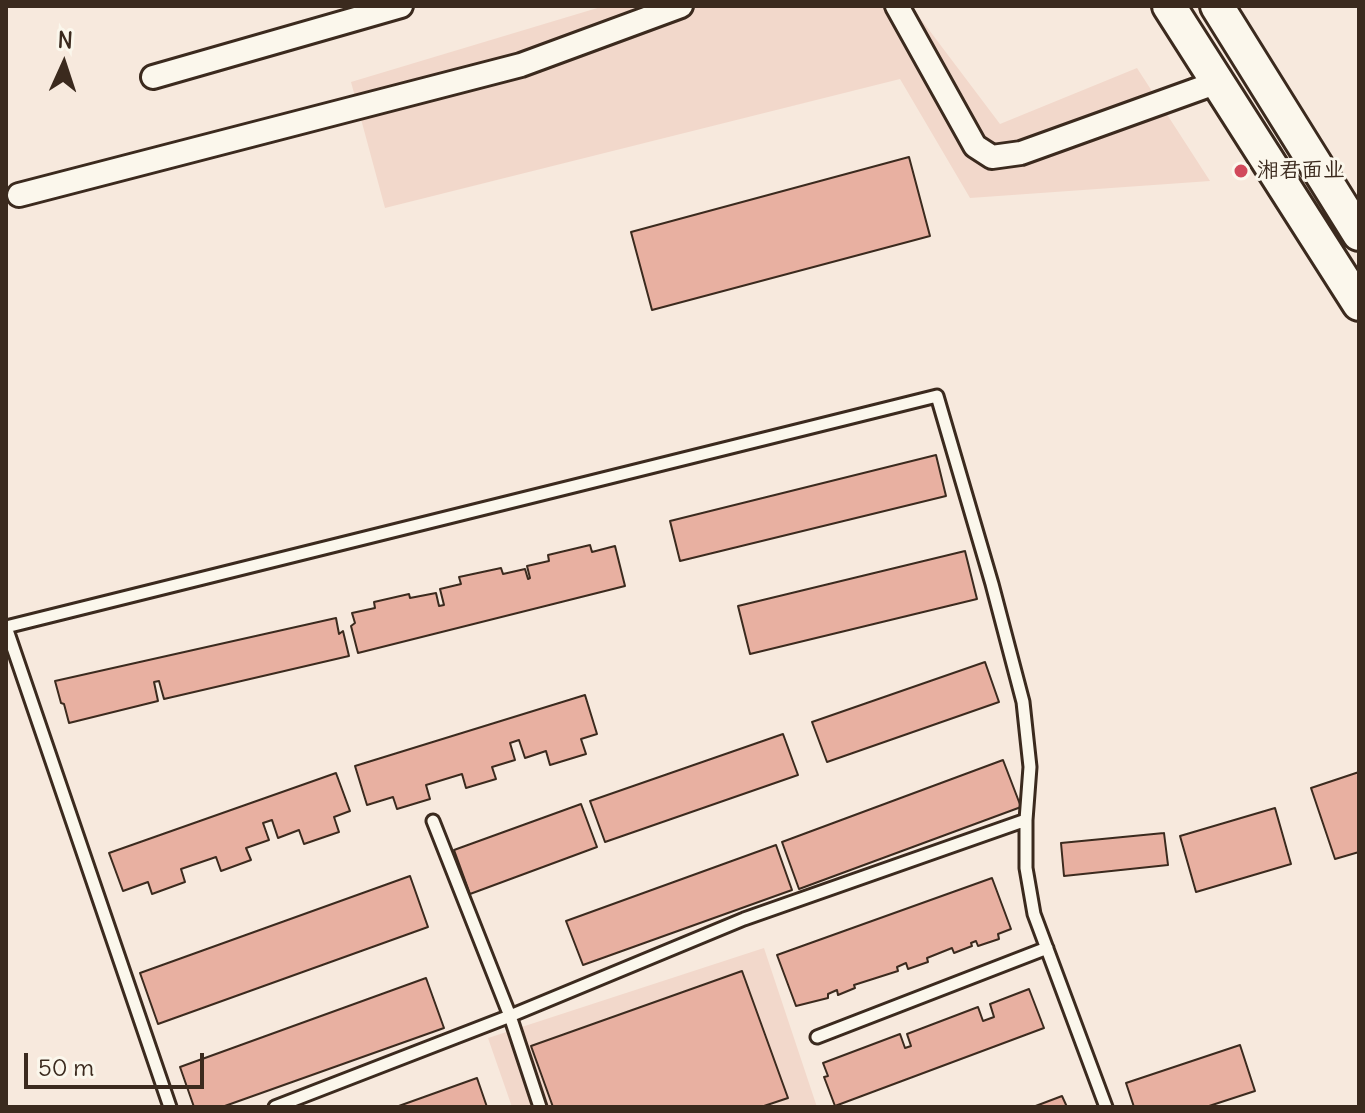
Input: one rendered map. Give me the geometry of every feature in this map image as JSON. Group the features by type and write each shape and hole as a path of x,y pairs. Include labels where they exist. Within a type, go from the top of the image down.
{"main road":[{"path":"1169,6 1359,304"},
{"path":"1217,6 1359,234"}],"street":[{"path":"153,77 401,6"},
{"path":"19,195 521,65 622,16 681,6"},
{"path":"897,6 975,146 992,157 1021,153 1218,82"}],"lane":[{"path":"170,1107 6,627 937,396 1023,702 1030,767 1026,820 1034,914 1106,1107"},
{"path":"275,1107 510,1016 744,919 1026,820"},
{"path":"433,821 510,1016 540,1107"},
{"path":"817,1037 1047,948"}],"shaded area":[{"path":"604,6 911,6 1000,124 1137,68 1210,181 970,198 900,79 385,208 351,82"},
{"path":"764,948 817,1107 512,1107 488,1038"}],"building":[{"path":"909,157 930,236 652,310 631,232"},
{"path":"936,455 946,496 680,561 670,521"},
{"path":"590,545 592,552 615,546 625,586 358,653 351,626 355,623 352,613 375,608 374,602 409,594 410,598 436,593 439,606 444,605 440,589 461,584 459,577 501,568 503,574 525,569 528,579 527,566 549,561 548,555"},
{"path":"965,551 977,599 750,654 738,606"},
{"path":"336,618 339,634 343,631 349,656 164,699 159,681 154,682 158,701 69,723 55,681"},
{"path":"985,662 999,702 827,762 812,722"},
{"path":"585,695 597,734 581,739 586,754 550,765 546,751 525,758 519,740 510,743 515,760 492,767 496,779 466,788 462,774 426,785 430,799 397,809 393,797 367,805 355,766"},
{"path":"783,734 798,775 605,842 590,801"},
{"path":"1003,760 1021,807 799,889 782,842"},
{"path":"1359,772 1359,852 1335,859 1311,788"},
{"path":"336,773 350,811 334,817 339,832 304,844 299,830 278,838 272,820 263,823 269,840 246,848 251,860 221,871 216,857 181,869 185,882 152,894 148,882 123,891 109,853"},
{"path":"581,804 597,847 470,894 454,850"},
{"path":"1275,808 1291,864 1196,892 1180,836"},
{"path":"1164,833 1168,865 1064,876 1061,843"},
{"path":"776,845 792,890 583,965 566,921"},
{"path":"410,876 428,927 158,1024 140,973"},
{"path":"992,878 1011,929 998,934 999,939 978,946 976,941 971,943 972,946 954,953 952,948 908,969 906,963 897,967 898,971 854,985 855,988 838,995 837,990 828,994 828,998 796,1006 777,955"},
{"path":"742,971 788,1098 761,1107 553,1107 531,1046"},
{"path":"426,978 444,1028 222,1107 194,1107 180,1067"},
{"path":"1029,989 1044,1028 835,1106 824,1077 828,1076 823,1063 900,1034 905,1048 911,1046 907,1034 978,1007 983,1021 994,1017 990,1004"},
{"path":"1240,1045 1255,1091 1206,1107 1134,1107 1126,1083"},
{"path":"477,1078 487,1107 396,1107"},
{"path":"1062,1096 1067,1107 1033,1107"}],"place":[{"name":"湘君面业","path":"1241,171"}]}
